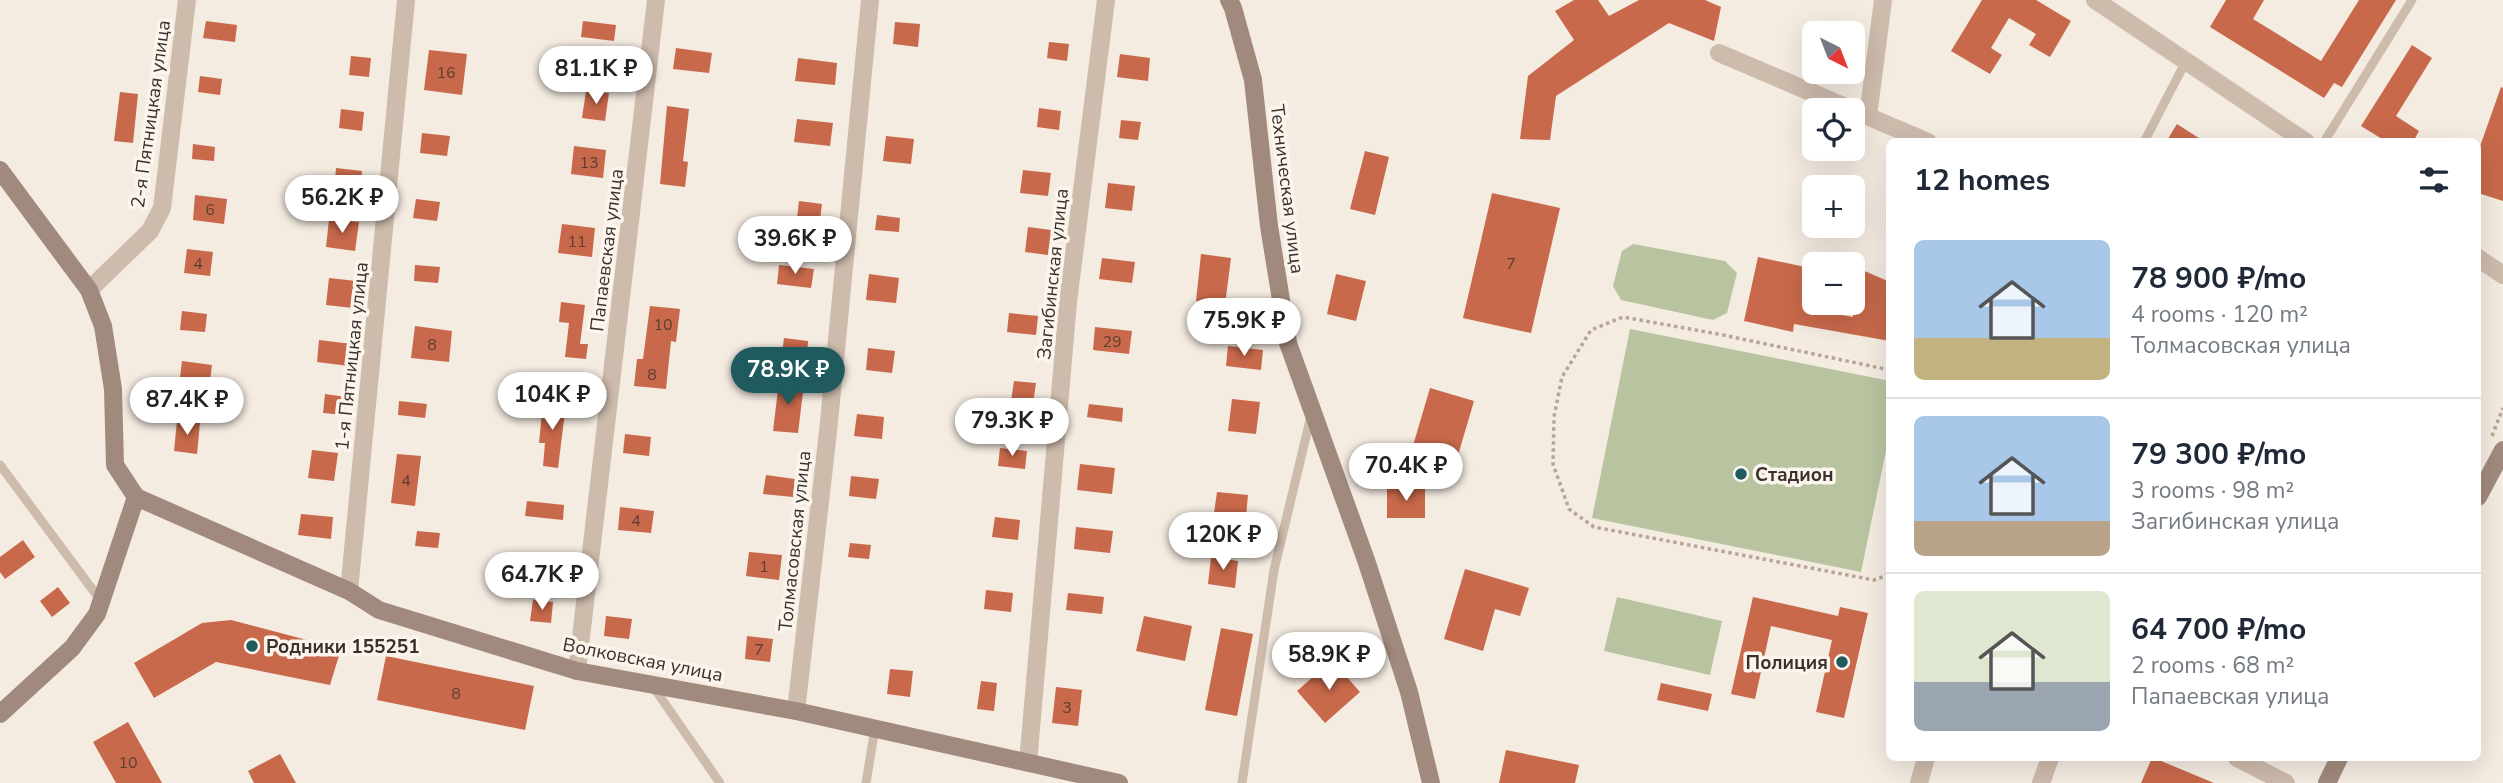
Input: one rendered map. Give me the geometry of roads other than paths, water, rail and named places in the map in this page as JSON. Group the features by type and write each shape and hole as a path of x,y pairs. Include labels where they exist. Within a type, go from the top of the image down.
{"main road":[{"name":"Техническая улица","path":"1229,0 1254,80 1269,226 1289,343 1366,560 1409,692 1431,783"},
{"path":"0,170 89,290 103,326 113,389 115,465 136,497 97,614 72,648 0,714"},
{"path":"2481,491 2503,450"},
{"name":"Волковская улица","path":"136,497 349,591 380,610 577,671 796,711 1119,783"},
{"path":"2327,783 2338,761"}],"street":[{"name":"2-я Пятницкая улица","path":"89,290 150,231 162,208 187,0"},
{"name":"1-я Пятницкая улица","path":"349,591 406,0"},
{"name":"Папаевская улица","path":"577,671 656,0"},
{"name":"Толмасовская улица","path":"796,711 828,432 870,0"},
{"name":"Загибинская улица","path":"1028,762 1068,302 1106,0"},
{"path":"1868,116 1883,0"},
{"path":"2100,1 2300,138"},
{"path":"1719,53 1919,138"},
{"path":"2481,260 2503,275"},
{"path":"1919,783 1925,761"},
{"path":"2041,783 2049,761"},
{"path":"2243,761 2286,783"}],"lane":[{"path":"2327,138 2412,0"},
{"path":"2146,138 2186,61"},
{"path":"1242,783 1274,570 1312,411"},
{"path":"0,465 101,601"},
{"path":"651,683 720,783"},
{"path":"866,783 875,728"}],"place":[{"name":"Стадион","path":"1741,474"},
{"name":"Родники 155251","path":"252,646"},
{"name":"Полиция","path":"1842,662"}]}
